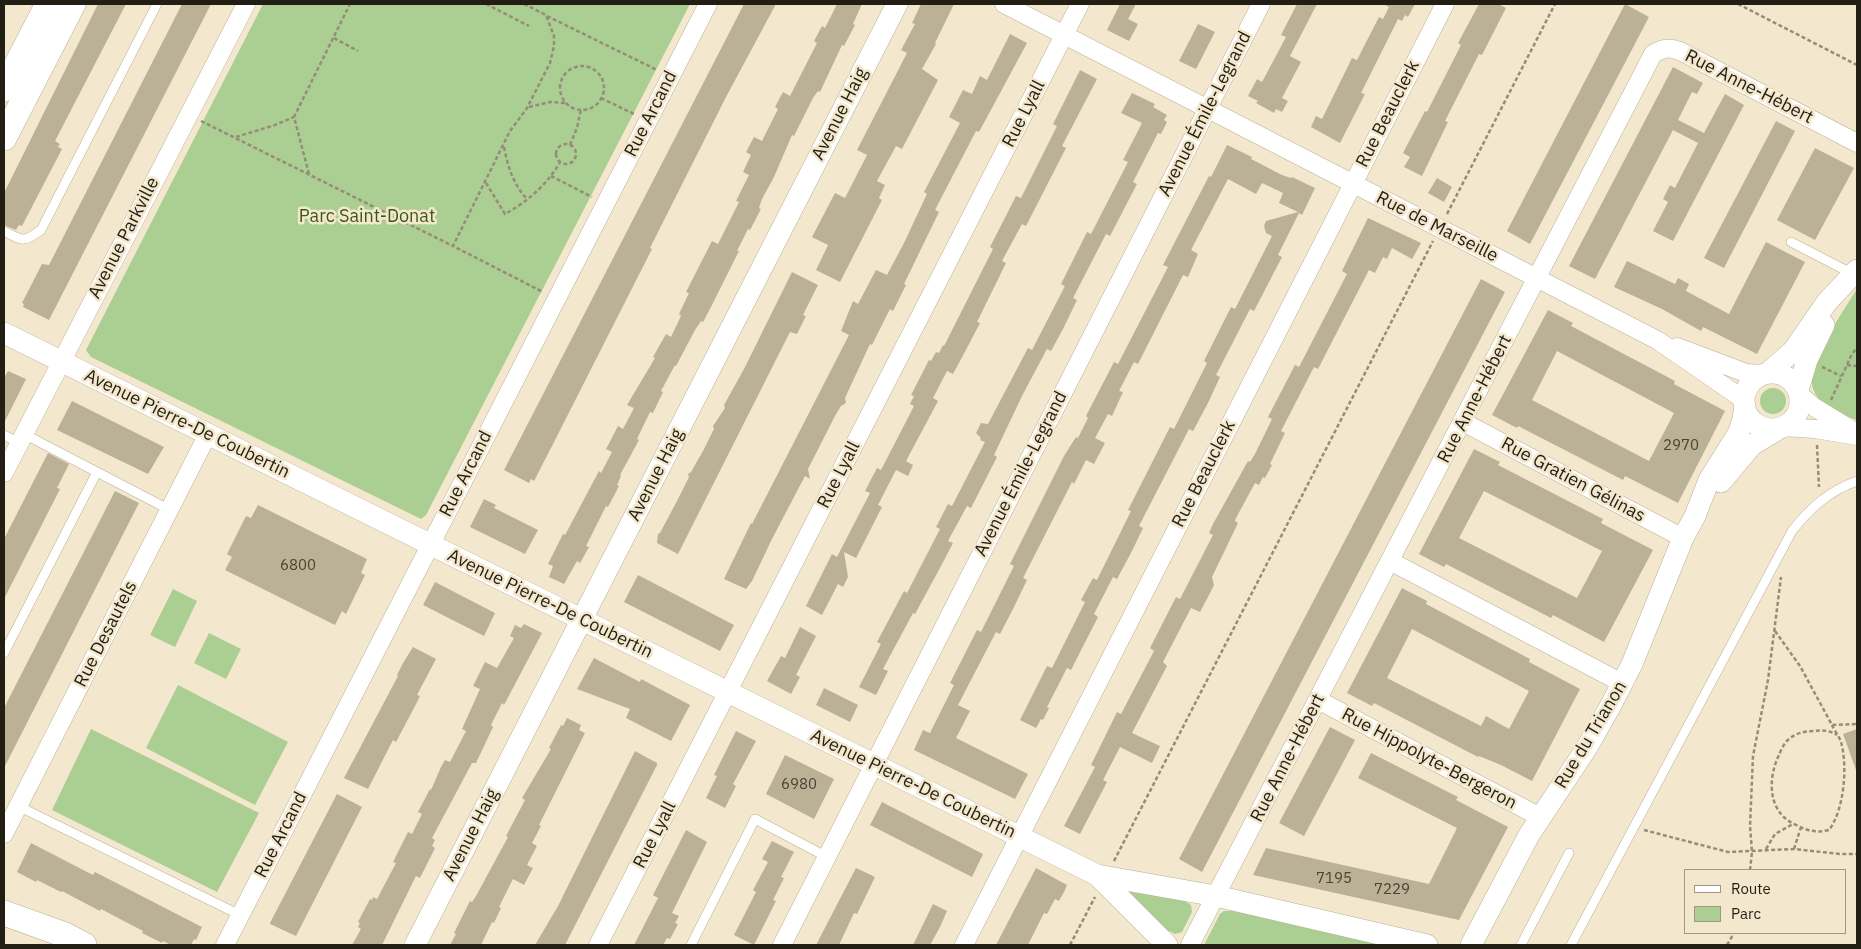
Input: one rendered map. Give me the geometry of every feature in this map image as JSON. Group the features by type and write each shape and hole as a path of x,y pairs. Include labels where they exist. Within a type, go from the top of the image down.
{"main road":[{"path":"4,89 48,4"},
{"path":"4,138 73,4"},
{"path":"4,913 70,942"}],"street":[{"name":"Avenue Parkville","path":"4,473 16,437 61,362 246,4"},
{"name":"Rue Arcand","path":"225,945 708,4"},
{"name":"Avenue Haig","path":"415,945 896,4"},
{"name":"Rue de Marseille","path":"1004,4 1657,340 1736,395 1745,404"},
{"name":"Rue Lyall","path":"598,945 1080,4"},
{"name":"Avenue Émile-Legrand","path":"782,945 1261,4"},
{"name":"Rue Beauclerk","path":"964,945 1445,4"},
{"name":"Rue Anne-Hébert","path":"1190,945 1653,54 1662,48 1680,51 1857,143"},
{"path":"1853,275 1820,332 1807,360 1799,393 1800,402 1797,414 1788,424 1781,427 1770,429 1758,425 1749,416 1745,404 1746,393 1751,383 1766,374 1793,352 1827,302 1853,275"},
{"name":"Avenue Pierre-De Coubertin","path":"4,333 1102,878 1216,896 1427,945"},
{"name":"Rue de Marseille","path":"1657,340 1746,373 1766,374"},
{"path":"1766,374 1785,376 1814,407 1857,435"},
{"name":"Rue du Trianon","path":"1471,945 1540,817 1586,749 1622,683 1642,642 1683,538 1695,516 1709,480 1739,432 1745,404"},
{"name":"Rue Gratien Gélinas","path":"1463,422 1683,538"},
{"path":"1781,427 1815,429 1857,435"},
{"name":"Rue du Trianon","path":"1695,516 1752,445 1781,427"},
{"name":"Rue Desautels","path":"6,826 18,806 208,434"},
{"path":"1390,561 1622,683"},
{"name":"Rue Hippolyte-Bergeron","path":"1318,700 1540,817"},
{"name":"Avenue Pierre-De Coubertin","path":"1102,878 1167,945"}],"lane":[{"path":"4,232 18,239 27,240 41,230 157,4"},
{"path":"1791,242 1853,275"},
{"path":"16,437 97,472 170,510"},
{"path":"4,653 97,472"},
{"path":"1572,945 1792,531 1805,513 1822,499 1857,481"},
{"path":"18,806 240,915"},
{"path":"691,945 755,820 827,857"},
{"path":"1521,945 1569,853"}],"path":[{"path":"236,137 275,125 294,116 350,4"},
{"path":"486,4 529,26"},
{"path":"524,4 657,70"},
{"path":"1445,217 1555,4"},
{"path":"1738,4 1857,65"},
{"path":"453,246 514,124 527,108 553,56 554,36 546,15"},
{"path":"334,38 358,51"},
{"path":"527,108 541,103 566,103 581,109 592,107 601,98 604,90 601,77 597,71 583,66 570,70 564,76 561,90 566,103"},
{"path":"601,98 634,115"},
{"path":"570,145 581,109"},
{"path":"294,116 309,174"},
{"path":"201,121 544,292"},
{"path":"563,144 570,145 576,152 575,159 567,164 560,162 556,157 558,148 563,144"},
{"path":"504,146 511,174 518,188 528,199"},
{"path":"485,182 505,214 528,199 551,176 560,162"},
{"path":"551,176 592,197"},
{"path":"1070,945 1102,878 1434,237"},
{"path":"1831,400 1841,376 1857,348"},
{"path":"1847,365 1857,366"},
{"path":"1821,366 1841,376"},
{"path":"1818,436 1818,483 1822,499"},
{"path":"1750,869 1753,756 1768,680 1781,586 1781,550"},
{"path":"1774,631 1800,666 1832,724 1840,741 1844,774 1843,790 1836,821 1830,830 1810,832 1782,816 1775,806 1772,792 1775,764 1788,740 1798,733 1822,730 1837,735"},
{"path":"1832,724 1857,724"},
{"path":"1766,849 1775,834 1793,824"},
{"path":"1634,828 1728,852 1794,849 1857,854"},
{"path":"1794,849 1801,828"},
{"path":"1726,945 1733,934"}],"green space":[{"name":"Parc Saint-Donat","path":"263,4 690,4 426,515 421,519 91,357 86,350"},
{"path":"1857,289 1857,420 1843,415 1822,402 1817,397 1812,383 1816,361 1822,348"},
{"path":"1773,388 1782,392 1786,401 1782,410 1773,414 1764,410 1760,401 1764,392"},
{"path":"173,589 197,601 175,647 150,635"},
{"path":"209,633 241,649 226,679 194,663"},
{"path":"178,685 288,742 255,805 146,748"},
{"path":"91,729 259,813 217,892 52,810"},
{"path":"1117,883 1186,898 1185,901 1191,905 1192,912 1182,932 1175,934 1169,931 1167,933"},
{"path":"1230,908 1399,945 1204,945 1220,914 1224,911 1230,911"}],"building":[{"path":"98,4 126,4 55,141 60,144 58,147 62,149 22,226 19,225 16,230 4,225 4,193"},
{"path":"182,4 211,4 49,320 23,307 24,304 22,303 42,264 49,265"},
{"path":"744,4 776,4 726,97 650,248 652,249 534,481 531,479 529,483 504,470"},
{"path":"837,4 862,4 853,24 855,25 844,46 842,45 820,92 818,91 813,98 794,136 792,135 774,177 762,199 759,208 761,209 750,230 748,229 711,307 675,365 661,391 663,392 653,413 650,412 637,439 639,440 620,475 617,485 619,486 608,507 606,506 586,546 589,547 580,563 577,561 564,584 549,577 553,566 548,564 563,534 565,535 599,471 601,473 612,452 606,449 618,426 623,429 634,408 627,405 655,358 653,357 666,334 671,337 689,293 686,292 712,241 718,244 739,202 736,201 749,175 743,172 751,155 746,152 754,137 762,141 778,109 775,107 783,92 790,96 817,43 814,41 822,26 825,28"},
{"path":"921,4 954,4 936,44 922,69 938,80 902,149 896,146 877,181 885,185 879,198 882,200 840,282 816,270 828,245 812,237 835,193 845,198 867,155 857,150 907,53 901,50 915,24 912,23"},
{"path":"1120,4 1136,4 1128,19 1138,24 1129,41 1107,30"},
{"path":"1297,4 1317,4 1290,56 1301,62 1282,98 1288,101 1282,112 1276,109 1274,113 1248,96 1257,79 1262,82 1286,37 1281,35"},
{"path":"1383,4 1415,4 1408,17 1405,15 1402,21 1398,19 1361,93 1365,94 1340,143 1311,127 1316,116 1322,119 1352,58 1357,60 1379,17 1383,19 1389,7"},
{"path":"1479,4 1498,4 1506,8 1482,55 1479,54 1445,121 1448,122 1422,176 1404,167 1410,157 1403,153 1425,111 1427,112 1461,45 1458,43"},
{"path":"1625,4 1649,17 1530,244 1507,231"},
{"path":"1198,24 1215,32 1196,69 1179,61"},
{"path":"1010,34 1027,43 979,132 976,131 935,210 939,212 904,284 906,285 893,311 890,309 872,345 870,344 845,398 846,403 841,406 835,416 808,469 810,479 805,476 752,581 746,589 724,579 751,523 849,335 841,331 853,301 858,304 876,270 887,275 904,243 927,194 924,192 960,123 949,117 963,90 972,94 980,76 987,80"},
{"path":"1673,67 1703,83 1697,94 1692,92 1678,120 1704,133 1725,94 1744,105 1673,241 1653,231 1668,202 1663,199 1670,185 1675,188 1698,143 1673,130 1595,279 1569,266"},
{"path":"1080,70 1097,79 1062,146 1066,148 1026,226 1022,224 1002,261 1006,263 977,322 980,323 968,346 953,374 947,371 933,398 938,401 906,461 913,465 908,476 896,470 878,505 882,507 856,558 844,552 848,577 843,587 838,584 822,615 806,606 832,554 837,557 870,493 865,491 877,468 881,470 914,406 910,404 914,396 911,395 929,360 931,361 936,352 939,353 944,346 993,249 990,247 1016,196 1021,198 1057,126 1053,124"},
{"path":"1132,93 1155,104 1153,107 1167,115 1164,120 1167,122 1161,134 1158,133 1133,182 1137,184 1110,236 1106,234 1073,298 1077,300 1063,329 1051,351 1047,349 1022,396 994,455 997,457 971,508 967,506 948,541 953,543 883,669 888,671 876,695 859,687 881,644 877,642 904,591 907,593 940,529 936,527 948,504 952,506 985,442 980,440 981,438 976,433 981,423 988,424 1028,348 1032,350 1065,286 1061,284 1087,232 1091,234 1128,162 1123,160 1142,123 1121,113"},
{"path":"1776,121 1795,131 1724,268 1704,258"},
{"path":"1227,145 1282,175 1292,177 1315,188 1302,215 1299,213 1278,255 1282,257 1254,311 1250,309 1216,375 1220,377 1208,403 1193,431 1189,429 1139,526 1143,528 1132,551 1117,579 1113,577 1094,614 1098,617 1071,670 1067,668 1047,707 1049,708 1043,720 1041,719 1036,728 1020,720 1047,666 1052,668 1085,602 1081,600 1093,578 1097,580 1131,511 1128,510 1170,427 1174,429 1207,363 1204,361 1231,307 1235,309 1272,236 1266,233 1264,226 1266,221 1298,212 1279,203 1283,193 1262,183 1256,194 1228,179 1191,250 1198,254 1188,277 1183,275 1138,364 1134,362 1119,391 1123,392 1112,416 1108,414 1095,438 1105,443 1094,464 1086,460 1074,484 1072,482 1023,578 1027,580 1013,609 1000,634 996,632 958,705 970,711 956,738 1028,774 1015,799 914,750 923,730 930,733 954,685 950,683 977,630 981,632 1014,566 1010,564 1064,456 1076,437 1078,438 1088,418 1086,416 1114,362 1118,364 1168,267 1163,265"},
{"path":"1815,148 1854,168 1815,240 1777,220"},
{"path":"1437,178 1452,187 1444,202 1428,193"},
{"path":"1368,218 1421,243 1412,259 1392,248 1387,259 1383,257 1375,273 1369,270 1318,369 1314,367 1281,431 1285,433 1270,464 1272,465 1259,485 1255,483 1236,518 1235,521 1238,523 1212,577 1214,585 1209,595 1200,612 1191,608 1163,662 1167,666 1132,733 1160,746 1152,763 1120,747 1103,780 1107,782 1080,834 1064,826 1095,767 1091,765 1117,712 1121,714 1154,651 1150,648 1176,597 1180,599 1213,535 1209,533 1213,524 1248,461 1250,462 1255,454 1272,419 1268,417 1295,365 1299,367 1347,274 1342,271"},
{"path":"1766,242 1805,262 1757,354 1703,327 1701,331 1662,309 1614,287 1627,261 1675,284 1678,278 1689,284 1686,291 1729,314"},
{"path":"792,272 818,285 803,315 806,316 797,334 790,332 678,554 657,543 658,534 689,477 688,474 703,451 714,429 713,426 725,408 724,405"},
{"path":"1481,279 1505,292 1202,872 1179,859"},
{"path":"1548,310 1573,323 1571,326 1675,381 1674,384 1725,411 1678,503 1625,476 1623,480 1518,426 1517,428 1492,415","holes":["1557,351 1674,413 1649,461 1532,400"]},
{"path":"8,371 26,379 4,423 4,378"},
{"path":"72,401 164,447 148,474 57,430"},
{"path":"1474,449 1500,462 1498,465 1603,519 1601,523 1653,550 1604,642 1553,615 1551,618 1446,564 1444,567 1419,554","holes":["1484,491 1602,551 1577,598 1459,538"]},
{"path":"48,453 69,464 57,488 60,489 4,599 4,539"},
{"path":"115,491 139,503 4,768 4,708"},
{"path":"484,499 496,505 494,508 538,530 525,554 470,527"},
{"path":"258,505 367,559 361,573 365,575 346,614 342,611 335,625 225,570 232,557 227,554 246,516 251,518"},
{"path":"638,575 734,625 720,651 624,602"},
{"path":"435,582 495,613 484,636 423,605"},
{"path":"1402,588 1427,601 1426,604 1530,659 1529,662 1580,689 1532,781 1501,765 1478,757 1374,703 1372,706 1347,693","holes":["1412,629 1529,691 1509,729 1486,716 1481,726 1387,678"]},
{"path":"524,624 542,633 504,705 502,703 476,763 472,763 432,838 435,840 432,846 435,848 420,878 416,876 382,945 352,945 361,929 358,927 360,923 358,922 370,899 372,900 373,897 377,899 396,863 393,862 408,832 412,834 422,814 418,812 431,790 441,767 445,760 450,762 466,731 462,729 480,689 473,686 485,662 497,668 514,638 510,636 515,625 521,628"},
{"path":"800,627 816,636 796,675 800,677 791,694 767,681 781,656 785,658"},
{"path":"413,647 436,659 417,695 420,696 415,706 396,742 393,740 368,789 344,778"},
{"path":"594,658 640,682 641,679 690,705 671,741 626,718 630,709 577,689"},
{"path":"824,688 858,705 850,722 816,705"},
{"path":"567,718 581,725 579,730 585,733 539,825 541,826 532,843 537,846 527,865 533,868 524,885 513,879 499,907 501,908 494,923 492,922 481,945 450,945 470,901 472,902 476,896 508,837 506,836 525,800 522,798 551,749 549,748 561,725 563,726"},
{"path":"1330,727 1355,740 1304,836 1279,823"},
{"path":"1857,729 1857,770 1856,770 1843,734"},
{"path":"736,731 756,741 733,784 736,786 725,808 706,798 717,776 714,775"},
{"path":"635,751 657,763 657,765 565,945 535,945 558,906"},
{"path":"1371,753 1458,797 1456,800 1508,827 1459,920 1253,875 1266,848 1429,884 1457,828 1358,778"},
{"path":"785,755 834,779 814,819 766,794"},
{"path":"337,794 362,807 296,936 270,923"},
{"path":"882,802 983,854 972,877 870,825"},
{"path":"686,830 707,842 672,913 679,916 675,923 678,924 670,939 667,938 663,945 634,945 658,898 653,895"},
{"path":"772,841 794,852 781,877 784,878 773,900 776,901 754,945 734,935 756,892 753,890 768,862 762,859"},
{"path":"31,843 93,875 95,872 202,927 196,940 194,939 191,945 171,945 163,941 162,943 101,909 100,911 62,891 37,880 36,882 17,872"},
{"path":"856,868 875,877 857,914 854,913 839,945 816,945"},
{"path":"1036,868 1067,885 1065,890 1059,901 1055,899 1047,914 1044,913 1028,945 996,945"},
{"path":"933,904 947,911 940,927 930,945 913,945"}]}
